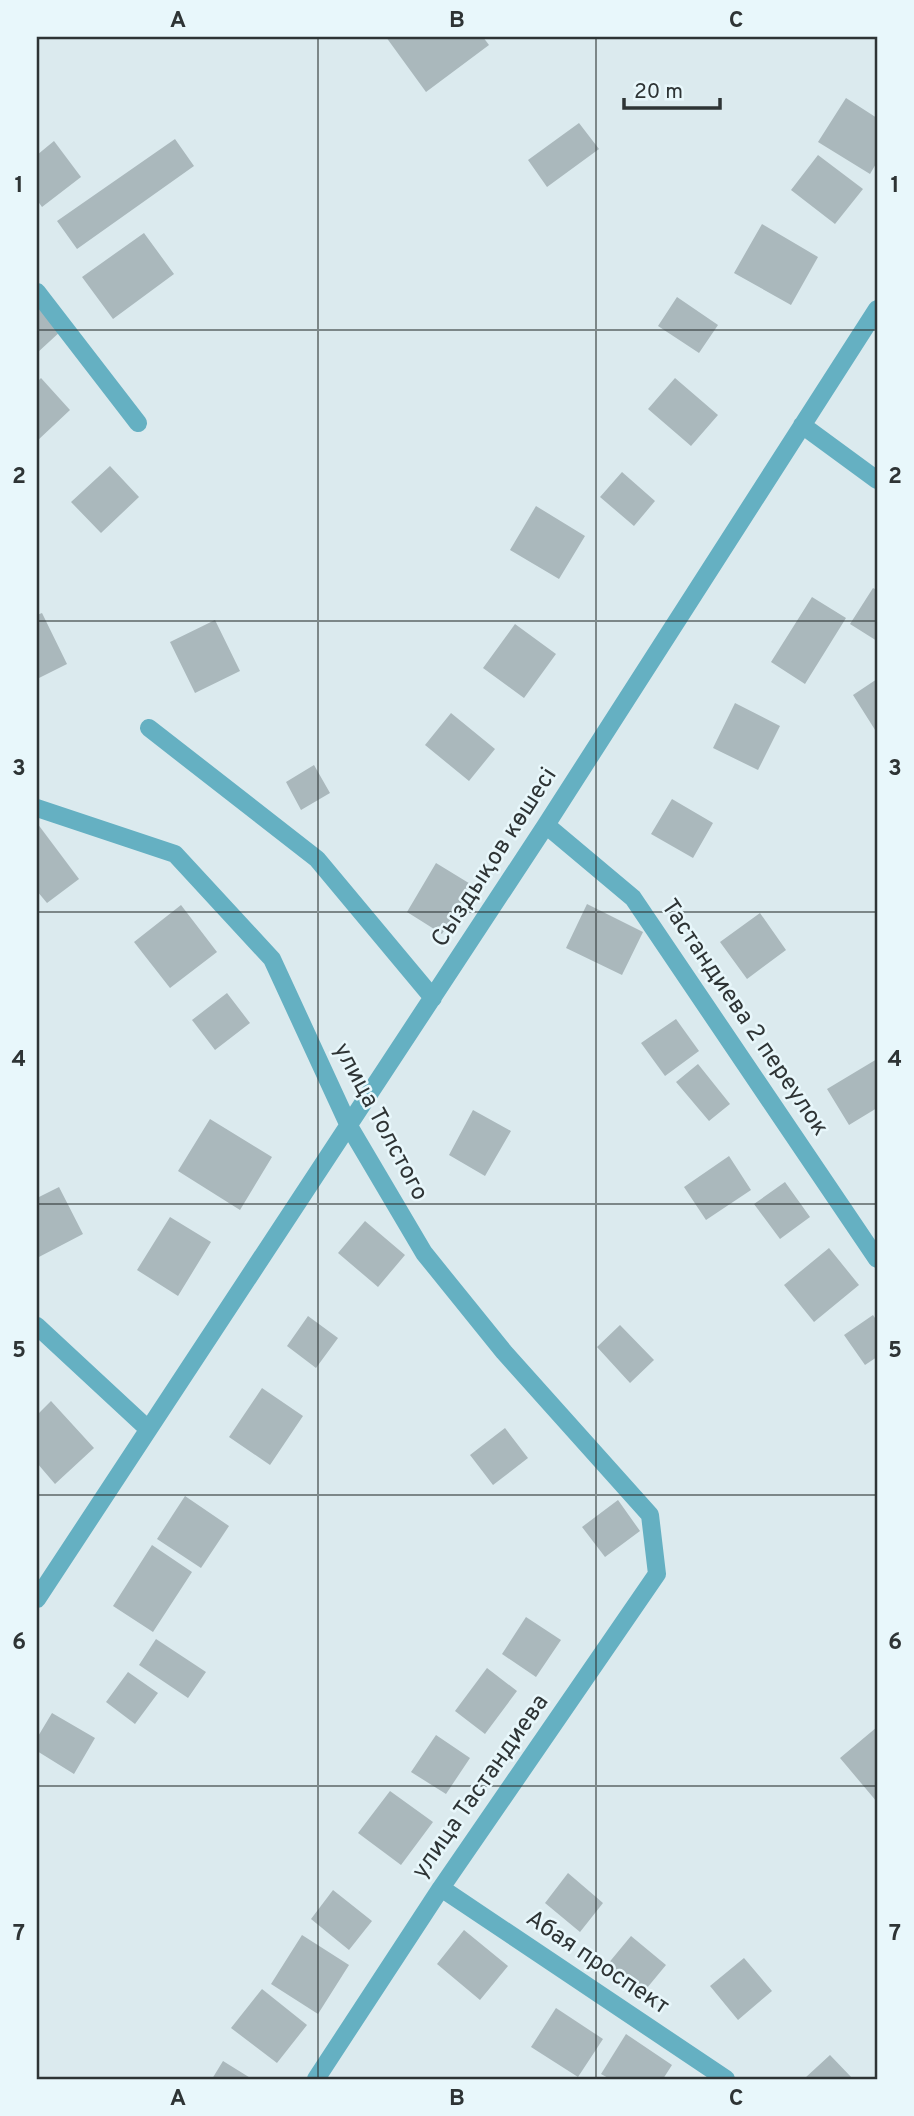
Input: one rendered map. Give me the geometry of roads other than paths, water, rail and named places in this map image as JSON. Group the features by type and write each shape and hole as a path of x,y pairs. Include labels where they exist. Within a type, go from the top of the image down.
{"street":[{"path":"37,292 138,423"},
{"name":"Сыздықов көшесі","path":"37,1599 546,825 877,309"},
{"path":"802,425 877,480"},
{"path":"149,728 317,859 433,998"},
{"name":"улица Толстого","path":"37,808 175,855 272,960 349,1126 424,1253 504,1352 650,1515"},
{"name":"Тастандиева 2 переулок","path":"546,825 633,898 877,1259"},
{"path":"37,1326 148,1429"},
{"name":"улица Тастандиева","path":"316,2079 441,1888 657,1574 650,1515"},
{"name":"Абая проспект","path":"441,1888 726,2079"}]}
